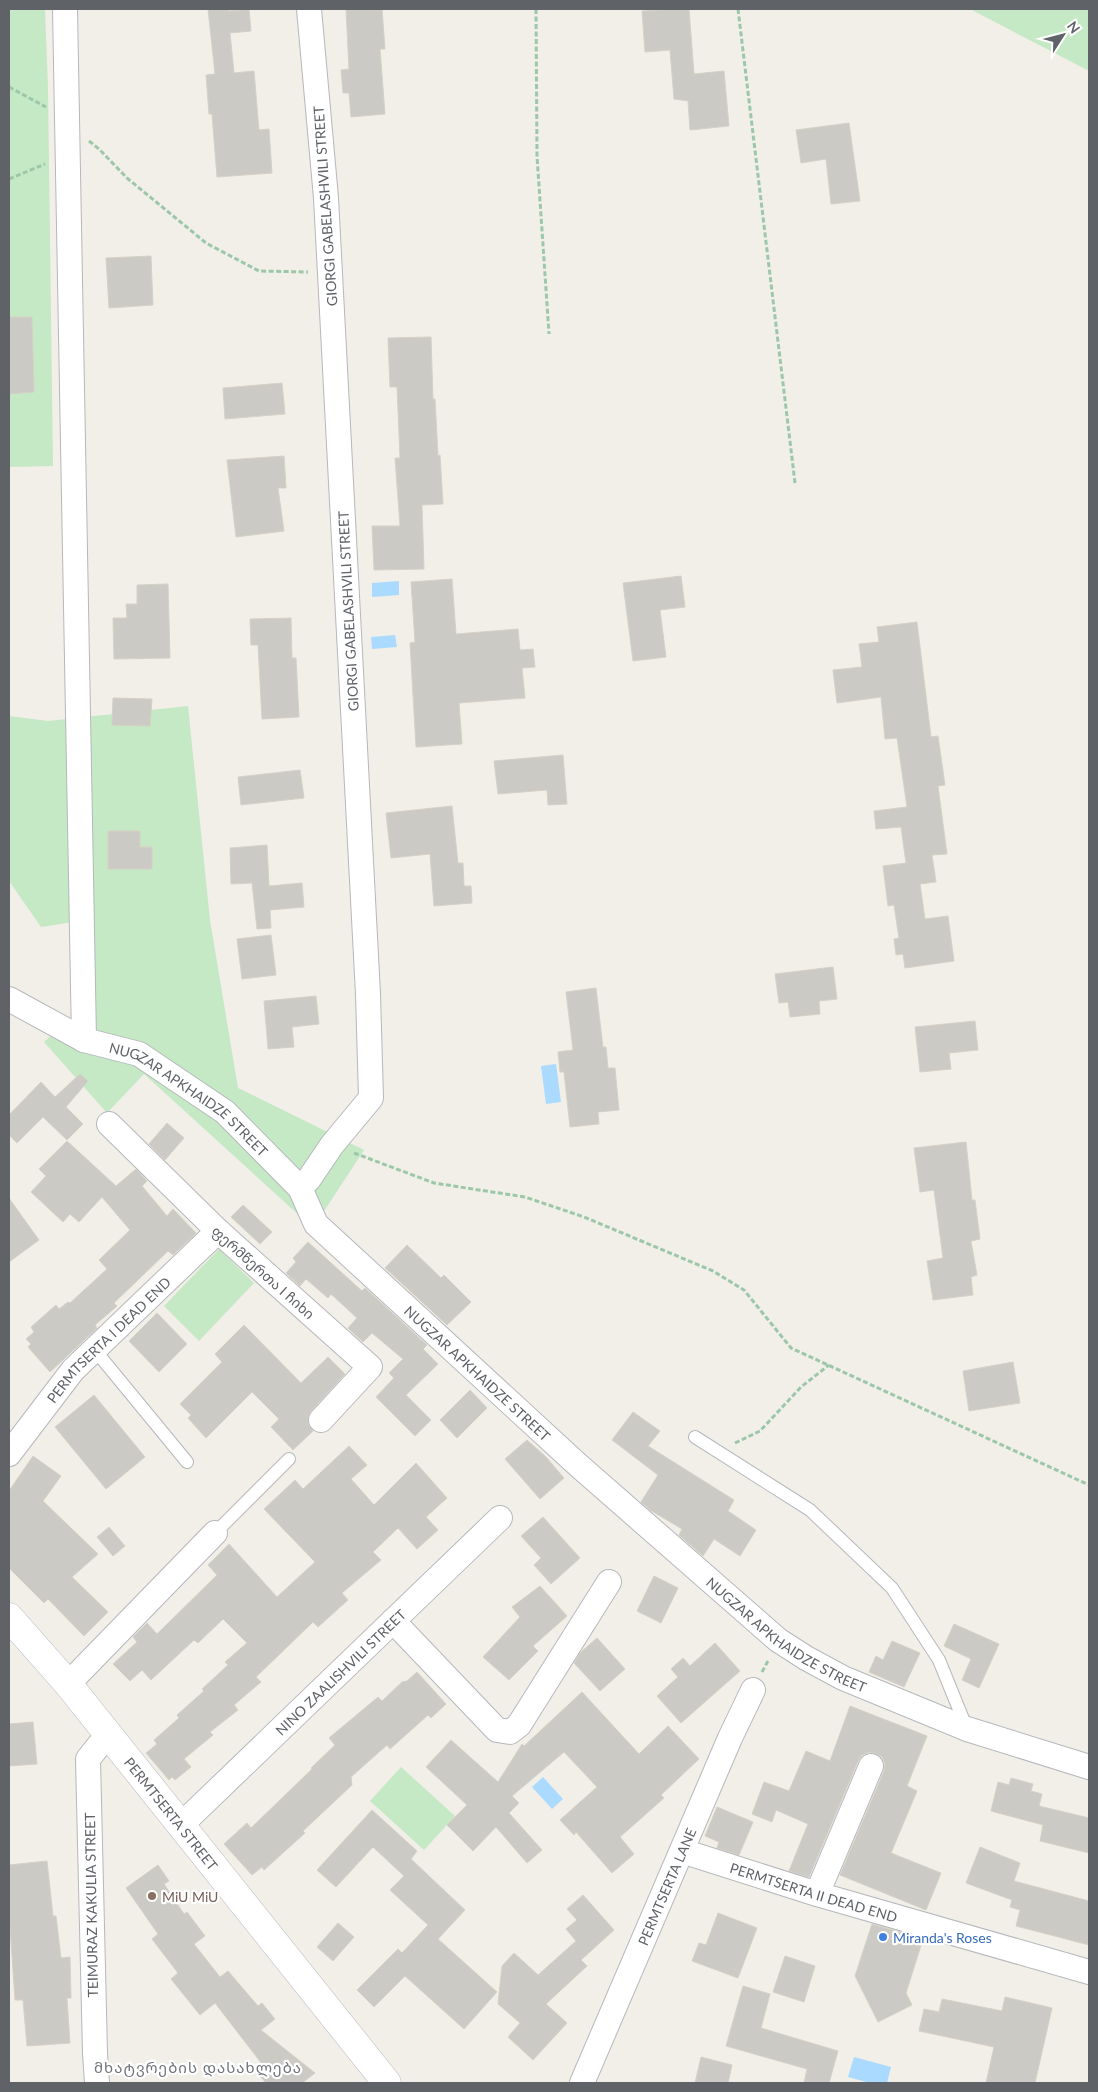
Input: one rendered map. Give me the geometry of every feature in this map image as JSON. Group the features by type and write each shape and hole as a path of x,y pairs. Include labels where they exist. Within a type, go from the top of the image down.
{"street":[{"path":"65,9 84,1040"},
{"name":"GIORGI GABELASHVILI STREET","path":"300,1188 310,1179 332,1145 371,1098 368,994 326,198 309,9"},
{"name":"NUGZAR APKHAIDZE STREET","path":"9,1000 84,1040 139,1054 225,1112 300,1188 316,1224 585,1472 778,1640 843,1678 968,1729 1089,1767"},
{"name":"ფერმწერთა I ჩიხი","path":"109,1124 218,1231 370,1366 321,1420"},
{"name":"PERMTSERTA I DEAD END","path":"9,1454 73,1370 218,1231"},
{"name":"NINO ZAALISHVILI STREET","path":"181,1826 500,1518"},
{"path":"68,1684 215,1533"},
{"path":"393,1621 497,1730 510,1732 519,1725 609,1582"},
{"name":"PERMTSERTA STREET","path":"9,1617 68,1684 387,2083"},
{"name":"PERMTSERTA LANE","path":"582,2083 730,1738 753,1690"},
{"name":"TEIMURAZ KAKULIA STREET","path":"97,2083 88,1759 108,1734"},
{"path":"817,1894 871,1766"},
{"name":"PERMTSERTA II DEAD END","path":"682,1850 817,1894 1089,1972"}],"lane":[{"path":"94,1349 187,1462"},
{"path":"696,1437 810,1510 892,1588 939,1660 968,1729"},
{"path":"215,1533 289,1459"}],"path":[{"path":"536,9 537,156 549,334"},
{"path":"738,9 796,483"},
{"path":"9,87 67,119 127,178 206,243 259,271 330,272"},
{"path":"332,1145 434,1182 525,1197 584,1217 714,1272 744,1290 791,1348 1089,1485"},
{"path":"696,1437 730,1445 760,1431 801,1387 829,1365"},
{"path":"753,1690 778,1640"}],"green space":[{"path":"9,9 45,9 48,88 53,466 9,467"},
{"path":"970,9 1089,9 1089,71"},
{"path":"188,706 210,920 238,1088 364,1150 313,1228 144,1074 107,1113 44,1042 72,1017 94,1010 80,921 41,927 9,881 9,716 48,721"},
{"path":"219,1249 254,1283 199,1341 164,1306"},
{"path":"401,1767 455,1816 424,1850 370,1801"}],"water":[{"path":"399,581 399,595 372,597 372,583"},
{"path":"395,635 397,647 372,649 371,637"},
{"path":"556,1064 561,1102 546,1104 541,1066"},
{"path":"543,1777 563,1799 552,1809 532,1787"},
{"path":"854,2057 891,2067 887,2083 870,2083 848,2077"}],"building":[{"path":"208,9 228,9 228,11 249,9 251,31 230,33 234,73 254,71 259,130 269,129 272,173 217,177 212,114 209,114 206,75 215,74"},
{"path":"346,9 382,9 385,49 380,49 385,114 351,117 349,93 343,93 341,70 349,69"},
{"path":"689,9 694,74 724,71 729,126 690,130 688,101 674,99 670,50 645,52 642,11"},
{"path":"849,123 860,201 831,204 826,159 801,163 796,130"},
{"path":"151,256 153,305 109,308 106,258"},
{"path":"9,317 32,317 34,392 9,394"},
{"path":"431,337 433,399 435,399 443,504 422,505 424,569 374,570 372,526 400,526 395,458 400,458 397,387 390,387 388,338"},
{"path":"282,383 285,414 225,419 223,388"},
{"path":"284,456 286,488 278,488 284,531 236,537 227,460"},
{"path":"681,576 685,607 660,610 666,657 633,661 623,583"},
{"path":"452,579 456,634 518,629 520,650 533,649 535,667 522,668 525,698 459,703 462,744 416,747 410,643 415,642 411,582"},
{"path":"168,584 170,658 114,659 113,618 127,618 126,604 137,604 137,585"},
{"path":"291,618 292,658 296,658 299,717 262,719 258,645 251,645 250,619"},
{"path":"917,622 931,737 938,736 945,785 938,786 947,854 932,855 936,882 920,884 925,919 948,916 954,961 905,968 903,954 896,955 894,939 899,938 894,905 888,906 883,866 906,863 901,827 876,829 874,811 907,807 897,738 885,739 881,697 837,703 833,670 862,667 859,644 879,642 877,627"},
{"path":"113,698 152,699 150,726 112,725"},
{"path":"563,755 567,804 548,805 547,790 498,794 494,761"},
{"path":"300,770 304,798 241,805 238,777"},
{"path":"452,806 458,863 463,863 464,886 471,886 472,903 434,906 430,854 391,858 386,813"},
{"path":"108,831 140,831 140,847 152,847 152,869 108,869"},
{"path":"267,845 269,886 302,883 304,907 270,910 271,928 257,929 252,883 231,884 230,848"},
{"path":"271,935 276,975 242,979 237,939"},
{"path":"833,967 837,999 819,1001 820,1014 790,1017 788,1002 779,1003 775,974"},
{"path":"596,988 603,1047 606,1047 608,1068 615,1068 619,1110 598,1112 599,1124 570,1127 564,1072 560,1072 558,1052 573,1050 566,992"},
{"path":"316,996 319,1024 292,1027 294,1047 268,1049 264,1001"},
{"path":"975,1021 978,1050 949,1053 951,1069 920,1072 915,1027"},
{"path":"80,1074 88,1081 66,1107 83,1124 67,1140 43,1117 17,1143 9,1135 9,1115 41,1082 55,1097"},
{"path":"167,1123 184,1138 165,1160 149,1144"},
{"path":"67,1141 116,1186 136,1169 147,1181 142,1186 167,1216 173,1209 196,1233 173,1255 168,1251 114,1303 117,1306 95,1325 97,1328 50,1372 28,1347 31,1344 26,1339 34,1332 31,1327 56,1305 59,1309 68,1302 70,1303 107,1269 99,1260 130,1230 102,1197 79,1222 70,1214 63,1222 31,1192 46,1176 39,1169"},
{"path":"966,1142 972,1200 975,1200 980,1239 971,1241 977,1275 971,1277 973,1295 933,1300 927,1261 943,1258 934,1190 920,1192 914,1148"},
{"path":"9,1198 39,1240 9,1262"},
{"path":"243,1205 272,1232 260,1244 231,1217"},
{"path":"308,1242 362,1291 365,1288 427,1345 423,1349 438,1364 406,1395 431,1420 415,1436 376,1397 394,1378 389,1373 403,1359 372,1333 363,1342 348,1328 357,1318 331,1294 328,1298 306,1279 300,1286 286,1273 296,1262 293,1258"},
{"path":"407,1245 441,1278 444,1275 471,1302 447,1325 385,1268"},
{"path":"157,1313 187,1344 159,1372 129,1341"},
{"path":"244,1325 301,1383 328,1357 345,1374 311,1411 308,1416 308,1424 313,1431 293,1450 271,1427 279,1419 252,1392 206,1438 188,1418 191,1415 180,1404 222,1362 215,1354"},
{"path":"1013,1362 1020,1403 969,1411 963,1371"},
{"path":"470,1390 487,1408 457,1438 440,1420"},
{"path":"94,1395 145,1457 106,1489 55,1427"},
{"path":"633,1412 660,1431 648,1446 734,1500 728,1511 756,1530 740,1556 714,1539 703,1556 679,1535 682,1529 650,1510 641,1502 658,1475 612,1440"},
{"path":"527,1440 546,1457 564,1478 540,1499 505,1459"},
{"path":"349,1446 367,1465 351,1479 374,1505 416,1463 447,1498 426,1517 438,1530 417,1549 398,1528 373,1552 381,1560 342,1593 348,1600 318,1627 313,1622 256,1677 261,1682 234,1705 238,1710 210,1732 213,1735 184,1759 191,1767 175,1780 172,1777 169,1780 146,1753 157,1744 154,1740 179,1718 177,1715 204,1691 202,1689 228,1665 225,1662 247,1643 223,1619 198,1643 194,1640 151,1680 142,1670 130,1681 113,1664 137,1642 133,1637 147,1623 157,1634 217,1575 208,1565 229,1544 277,1597 315,1562 264,1509 295,1480 303,1489"},
{"path":"33,1456 61,1476 43,1501 98,1554 72,1577 108,1612 84,1636 48,1599 44,1603 9,1568 9,1491"},
{"path":"543,1517 580,1558 551,1584 534,1565 541,1558 521,1536"},
{"path":"109,1527 125,1546 113,1556 97,1537"},
{"path":"654,1576 678,1588 661,1623 637,1611"},
{"path":"540,1586 567,1616 533,1646 538,1651 509,1680 483,1657 520,1617 512,1607"},
{"path":"954,1624 999,1644 979,1688 962,1680 971,1659 944,1646"},
{"path":"597,1638 625,1669 600,1691 574,1663 581,1652"},
{"path":"892,1641 920,1653 904,1687 869,1672 876,1656 883,1660"},
{"path":"715,1643 740,1671 681,1723 657,1696 678,1677 671,1669 683,1658 690,1666"},
{"path":"417,1672 446,1704 431,1718 428,1715 390,1749 387,1745 351,1777 352,1785 303,1831 305,1833 264,1870 262,1867 252,1875 224,1844 247,1823 251,1828 312,1769 335,1745 329,1738 378,1697 382,1701 402,1682 407,1681"},
{"path":"582,1692 639,1754 668,1726 699,1759 661,1795 664,1798 620,1837 634,1854 612,1873 576,1832 574,1835 560,1820 597,1787 564,1752 512,1796 519,1803 509,1813 542,1850 527,1863 496,1827 473,1851 447,1825 467,1805 426,1767 451,1740 498,1782 522,1744 524,1746"},
{"path":"850,1706 927,1736 907,1786 917,1791 891,1853 941,1873 926,1910 840,1875 884,1771 885,1764 882,1757 877,1754 869,1752 862,1755 858,1761 809,1877 789,1871 808,1824 776,1810 772,1822 752,1814 764,1782 789,1791 806,1751 830,1761"},
{"path":"33,1722 37,1764 9,1766 9,1724"},
{"path":"1011,1778 1033,1784 1031,1791 1042,1794 1039,1806 1089,1818 1089,1853 1040,1841 1043,1825 991,1811 998,1782 1009,1785"},
{"path":"717,1807 753,1822 739,1855 717,1848 719,1842 705,1836"},
{"path":"372,1810 417,1851 411,1859 465,1910 438,1939 497,1992 464,2029 405,1976 374,2007 357,1990 398,1949 402,1953 428,1925 390,1890 404,1876 373,1847 336,1887 317,1870"},
{"path":"980,1847 1020,1863 1014,1881 1089,1901 1089,1945 1016,1926 1020,1910 1010,1907 1012,1900 966,1883"},
{"path":"47,1861 53,1916 56,1916 61,1958 70,1957 71,1998 67,1998 70,2043 27,2046 23,2000 15,2000 9,1913 9,1865"},
{"path":"158,1865 169,1881 164,1884 184,1914 187,1912 205,1936 194,1944 220,1977 228,1971 258,2006 262,2003 275,2019 261,2030 315,2073 302,2083 266,2083 255,2070 262,2064 215,2003 200,2015 171,1979 178,1973 152,1939 158,1934 126,1888"},
{"path":"583,1895 614,1930 581,1960 587,1966 546,2004 567,2023 533,2060 508,2037 520,2023 498,2004 502,1966 514,1953 538,1975 576,1941 566,1929 577,1920 567,1909"},
{"path":"718,1913 757,1928 738,1978 692,1961 699,1943 706,1945"},
{"path":"338,1923 354,1937 333,1961 317,1947"},
{"path":"872,1924 923,1939 906,1993 912,2005 878,2022 855,1976"},
{"path":"785,1956 815,1966 804,2002 773,1992"},
{"path":"743,1986 770,1994 761,2028 838,2051 829,2083 804,2083 807,2069 726,2046"},
{"path":"1005,1997 1052,2008 1035,2083 986,2083 994,2047 919,2031 924,2009 939,2012 942,1999 1002,2011"},
{"path":"701,2057 732,2065 728,2083 695,2083"}],"place":[{"name":"MiU MiU","path":"152,1896"},
{"name":"Miranda's Roses","path":"883,1937"}],"district":[{"name":"მხატვრების დასახლება","path":"198,2067"}]}
